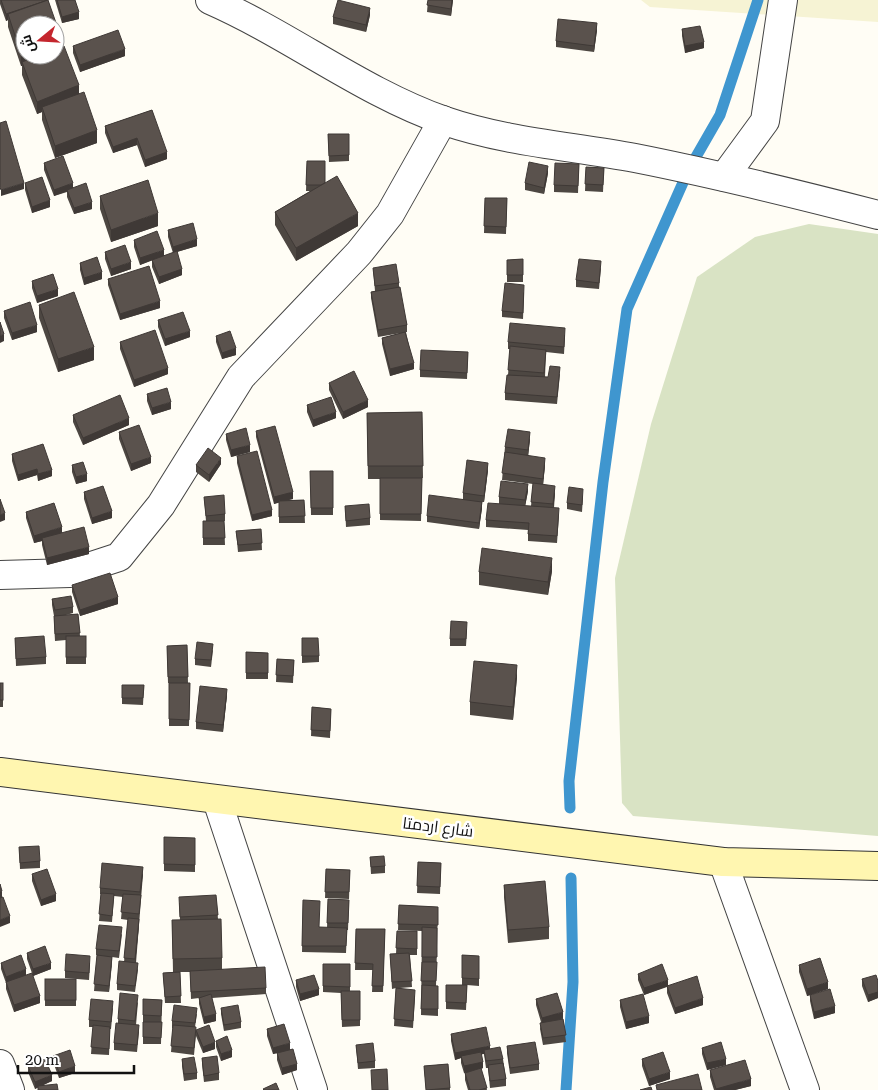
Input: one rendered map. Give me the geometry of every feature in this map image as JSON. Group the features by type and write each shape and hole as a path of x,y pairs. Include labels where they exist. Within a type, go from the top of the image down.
{"main road":[{"name":"شارع اردمتا","path":"0,772 723,862 878,866"}],"street":[{"path":"210,0 390,96 443,120 475,131 634,158 724,177 878,215"},
{"path":"724,177 765,121 783,0"},
{"path":"0,575 70,573 119,556 161,505 240,377 359,253 390,214 443,120"},
{"path":"217,800 313,1090"},
{"path":"723,862 805,1090"},
{"path":"0,1064 10,1090"}],"shaded area":[{"path":"641,0 878,0 878,22 650,7"}],"green space":[{"path":"809,224 878,234 878,836 633,816 622,803 615,578 651,424 697,277 755,237"}],"building":[{"path":"1,0 48,0 6,14"},
{"path":"48,0 53,15 15,15 15,36 8,14"},
{"path":"57,0 75,0 79,12 65,16 61,15"},
{"path":"338,0 370,8 366,25 333,17"},
{"path":"428,0 452,0 451,9 427,5"},
{"path":"558,19 597,23 594,46 556,41"},
{"path":"700,26 704,42 685,46 682,29"},
{"path":"118,30 125,49 80,65 73,46"},
{"path":"65,49 79,85 37,102 23,65 65,65"},
{"path":"84,92 97,130 55,146 42,107"},
{"path":"152,110 167,152 145,160 137,138 113,147 105,126"},
{"path":"6,121 24,183 1,190 0,123"},
{"path":"328,134 349,134 349,155 329,156"},
{"path":"63,156 73,183 54,190 44,163"},
{"path":"307,161 325,161 325,183 321,185 306,185"},
{"path":"529,162 548,166 544,188 525,183"},
{"path":"555,163 579,164 578,186 554,185"},
{"path":"586,167 604,168 603,185 585,184"},
{"path":"337,176 358,213 296,248 275,212"},
{"path":"42,177 50,200 32,207 25,183"},
{"path":"148,180 158,213 111,230 100,196"},
{"path":"86,183 92,202 74,208 67,190"},
{"path":"485,198 507,198 506,227 484,226"},
{"path":"193,223 197,239 173,247 168,230"},
{"path":"157,231 164,250 140,258 134,240"},
{"path":"125,245 131,262 111,269 105,252"},
{"path":"177,251 182,269 159,277 152,260"},
{"path":"97,257 102,272 84,278 80,263"},
{"path":"523,259 523,275 507,275 507,260"},
{"path":"579,259 601,261 599,283 576,280"},
{"path":"396,264 399,283 375,286 373,268"},
{"path":"149,266 160,301 120,314 108,279"},
{"path":"53,274 58,289 37,296 32,281"},
{"path":"505,283 524,285 523,313 502,311"},
{"path":"400,287 407,325 378,330 371,292"},
{"path":"74,292 94,347 58,359 39,305"},
{"path":"30,302 37,325 12,333 4,311"},
{"path":"183,312 190,331 165,339 158,320"},
{"path":"0,322 4,334 0,336"},
{"path":"510,323 565,328 564,347 508,342"},
{"path":"155,330 168,368 134,380 120,342"},
{"path":"230,331 236,348 222,353 216,336"},
{"path":"405,332 414,363 390,369 382,338"},
{"path":"510,346 546,350 544,373 508,370"},
{"path":"421,350 468,352 467,373 420,370"},
{"path":"550,366 560,367 557,397 505,393 507,375 548,377"},
{"path":"354,371 368,400 343,412 329,383"},
{"path":"167,388 171,402 152,408 147,394"},
{"path":"120,395 129,418 83,438 73,415"},
{"path":"331,397 336,412 313,420 307,405"},
{"path":"422,412 423,466 368,466 367,413"},
{"path":"139,425 151,457 131,464 119,432"},
{"path":"275,426 293,492 274,497 256,431"},
{"path":"246,428 250,445 231,450 226,434"},
{"path":"508,429 530,432 528,450 505,447"},
{"path":"43,444 52,470 38,474 37,469 18,475 12,454"},
{"path":"208,448 221,458 209,475 196,465"},
{"path":"257,451 272,510 252,515 237,456"},
{"path":"505,452 545,458 543,479 502,473"},
{"path":"467,460 488,463 484,496 463,493"},
{"path":"83,462 87,474 76,477 72,465"},
{"path":"310,471 333,471 333,508 311,508"},
{"path":"380,478 422,478 421,514 380,514"},
{"path":"501,481 528,484 525,500 499,497"},
{"path":"533,483 555,486 553,504 531,502"},
{"path":"103,486 112,511 92,518 84,492"},
{"path":"569,487 583,489 582,505 567,503"},
{"path":"224,495 225,514 206,516 204,497"},
{"path":"429,495 482,502 479,523 427,516"},
{"path":"0,499 5,513 0,515"},
{"path":"304,500 305,516 279,517 279,501"},
{"path":"54,503 62,527 34,536 26,512"},
{"path":"488,503 559,508 557,536 528,534 529,523 486,520"},
{"path":"369,504 370,518 346,521 345,506"},
{"path":"203,521 224,521 225,538 203,538"},
{"path":"84,527 89,547 47,558 42,538"},
{"path":"261,529 262,543 238,545 236,531"},
{"path":"482,548 552,558 548,582 479,572"},
{"path":"110,573 118,597 80,610 72,585"},
{"path":"71,596 73,607 55,610 52,599"},
{"path":"78,614 80,633 55,634 54,616"},
{"path":"451,621 467,622 466,639 450,639"},
{"path":"44,636 46,657 16,659 15,638"},
{"path":"66,636 86,636 86,657 66,657"},
{"path":"302,638 318,638 319,656 302,656"},
{"path":"197,642 213,644 211,660 195,659"},
{"path":"187,645 188,677 168,677 167,646"},
{"path":"246,652 268,653 268,673 246,673"},
{"path":"277,659 294,660 293,676 276,675"},
{"path":"474,661 517,665 513,707 470,702"},
{"path":"0,683 3,683 3,700 0,700"},
{"path":"169,683 190,683 189,720 169,719"},
{"path":"122,685 144,685 143,698 122,698"},
{"path":"200,686 227,689 223,725 196,722"},
{"path":"312,707 331,709 330,731 311,730"},
{"path":"164,837 195,838 195,865 164,864"},
{"path":"39,846 40,861 20,863 19,847"},
{"path":"384,856 385,866 371,867 370,857"},
{"path":"418,862 441,863 440,887 417,886"},
{"path":"102,863 143,867 140,892 100,888"},
{"path":"47,869 56,894 41,900 32,874"},
{"path":"326,869 350,870 349,892 325,892"},
{"path":"545,881 549,927 508,930 504,885"},
{"path":"101,893 114,894 112,916 99,914"},
{"path":"123,894 141,895 139,914 121,912"},
{"path":"216,895 218,915 180,917 179,897"},
{"path":"3,897 10,916 0,920 0,898"},
{"path":"328,899 349,900 348,923 327,923"},
{"path":"303,900 320,901 319,927 347,928 346,946 302,946"},
{"path":"399,905 438,907 438,925 398,924"},
{"path":"128,918 139,919 135,959 124,958"},
{"path":"221,919 222,958 173,959 172,920"},
{"path":"99,925 122,927 119,951 96,949"},
{"path":"422,927 437,928 437,957 422,957"},
{"path":"356,929 385,929 383,986 372,986 373,964 355,963"},
{"path":"397,931 417,931 417,949 396,948"},
{"path":"45,946 51,963 33,969 27,953"},
{"path":"409,953 412,981 392,982 390,954"},
{"path":"66,954 90,956 89,973 65,971"},
{"path":"21,955 26,969 6,977 1,963"},
{"path":"97,955 112,957 109,986 94,984"},
{"path":"462,955 479,956 479,979 462,978"},
{"path":"820,958 828,982 807,989 799,965"},
{"path":"119,961 138,963 135,986 117,984"},
{"path":"422,962 437,962 436,981 421,981"},
{"path":"323,964 350,964 350,987 323,986"},
{"path":"662,964 668,980 644,988 638,974"},
{"path":"265,967 266,988 191,992 190,971"},
{"path":"180,972 181,996 165,997 163,973"},
{"path":"32,973 40,996 14,1005 6,982"},
{"path":"314,975 319,989 300,994 296,980"},
{"path":"876,975 878,992 868,995 862,979"},
{"path":"697,976 703,998 675,1008 667,986"},
{"path":"45,979 76,979 76,1000 45,1000"},
{"path":"422,985 438,986 438,1009 421,1009"},
{"path":"446,985 467,985 466,1003 446,1002"},
{"path":"396,988 415,990 413,1021 394,1019"},
{"path":"830,989 835,1006 814,1012 810,995"},
{"path":"341,991 360,991 360,1020 342,1020"},
{"path":"120,993 138,995 135,1021 118,1019"},
{"path":"557,993 563,1012 542,1018 536,999"},
{"path":"211,994 216,1014 204,1017 199,998"},
{"path":"643,994 649,1016 626,1022 620,1000"},
{"path":"91,999 113,1001 111,1022 89,1020"},
{"path":"143,999 162,1000 161,1016 143,1015"},
{"path":"174,1005 197,1008 195,1023 172,1021"},
{"path":"238,1005 241,1022 224,1025 221,1008"},
{"path":"563,1019 566,1035 543,1038 540,1023"},
{"path":"143,1022 162,1022 161,1038 143,1037"},
{"path":"116,1023 139,1025 137,1045 114,1043"},
{"path":"284,1024 290,1043 273,1048 267,1029"},
{"path":"93,1025 110,1027 109,1049 91,1047"},
{"path":"173,1025 196,1027 194,1048 171,1046"},
{"path":"209,1025 215,1042 203,1047 196,1030"},
{"path":"486,1027 490,1046 455,1053 451,1034"},
{"path":"227,1036 232,1050 221,1054 216,1041"},
{"path":"535,1042 539,1064 510,1068 507,1046"},
{"path":"721,1042 726,1059 707,1063 702,1048"},
{"path":"373,1043 375,1061 358,1063 356,1045"},
{"path":"500,1047 503,1059 486,1061 484,1050"},
{"path":"293,1049 297,1064 282,1068 277,1053"},
{"path":"70,1050 75,1066 59,1072 53,1056"},
{"path":"481,1052 483,1062 464,1066 461,1056"},
{"path":"663,1052 670,1072 649,1079 642,1059"},
{"path":"217,1056 219,1073 204,1076 202,1058"},
{"path":"194,1057 197,1073 184,1074 182,1059"},
{"path":"45,1059 52,1075 35,1082 28,1066"},
{"path":"745,1060 751,1079 716,1089 710,1070"},
{"path":"503,1063 506,1079 490,1081 488,1065"},
{"path":"448,1064 450,1088 426,1090 424,1066"},
{"path":"481,1068 487,1088 470,1090 465,1073"},
{"path":"387,1069 388,1090 372,1090 371,1070"},
{"path":"698,1074 702,1090 657,1090 656,1085"},
{"path":"276,1083 279,1090 263,1089"},
{"path":"57,1084 58,1090 38,1090 38,1086"},
{"path":"651,1087 652,1090 640,1090"}],"waterway":[{"path":"570,808 569,781 603,482 627,309 689,169 720,115 758,0"},
{"path":"566,1090 573,982 571,878"}]}
